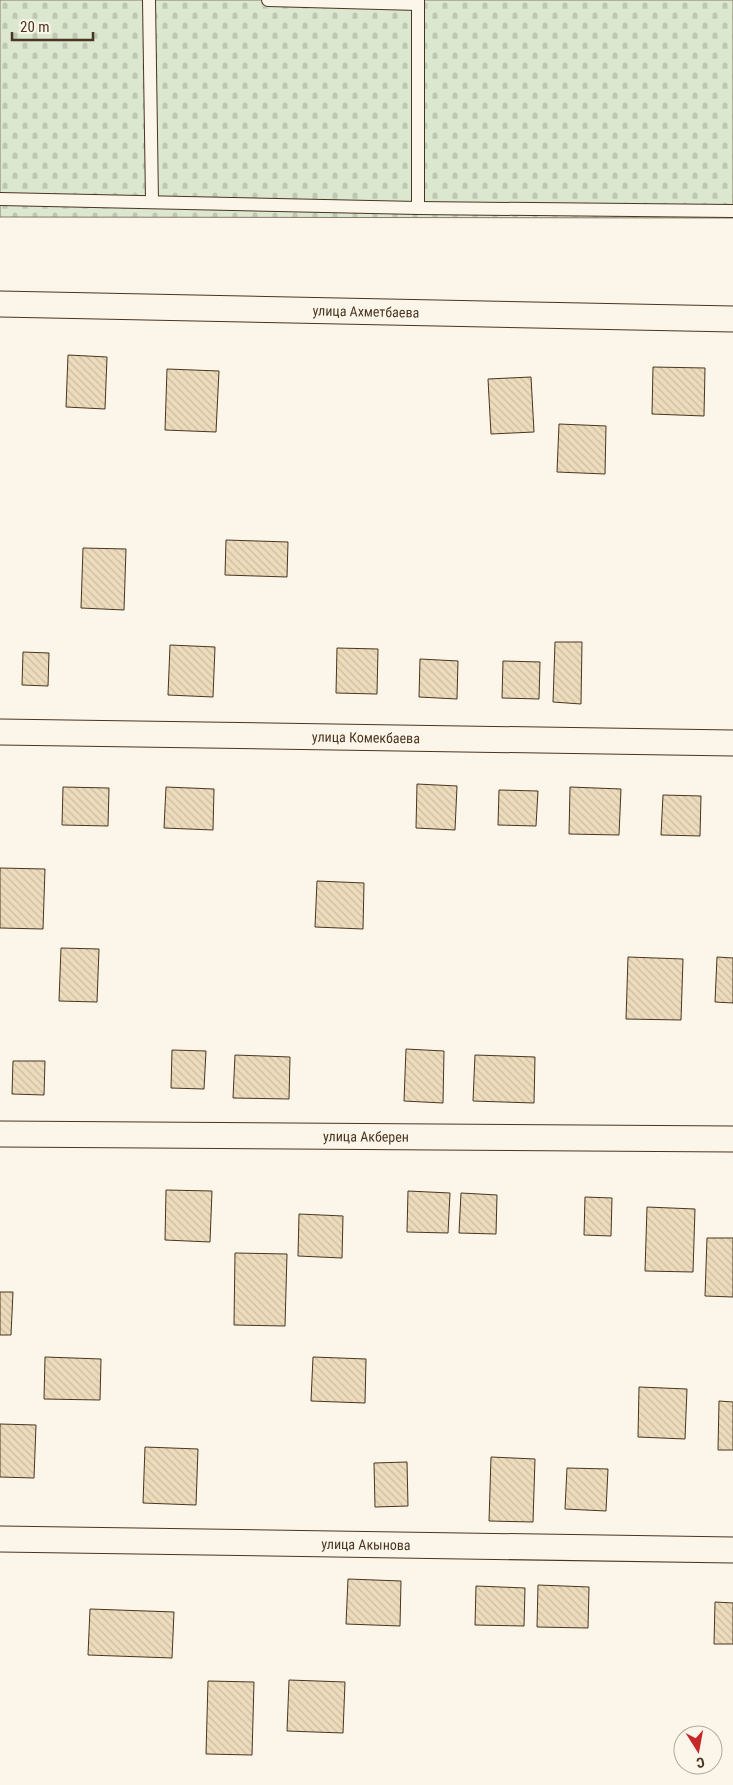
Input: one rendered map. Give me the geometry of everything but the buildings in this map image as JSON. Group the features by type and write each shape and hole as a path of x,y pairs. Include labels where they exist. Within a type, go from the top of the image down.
{"street":[{"name":"улица Ахметбаева","path":"0,304 733,318"},
{"name":"улица Комекбаева","path":"0,732 733,743"},
{"name":"улица Акберен","path":"0,1134 733,1140"},
{"name":"улица Акынова","path":"0,1538 733,1550"}],"lane":[{"path":"149,0 152,201"},
{"path":"268,0 418,2 418,208"},
{"path":"0,199 418,208 733,211"}],"green space":[{"path":"0,0 733,0 733,218 0,217"}]}
